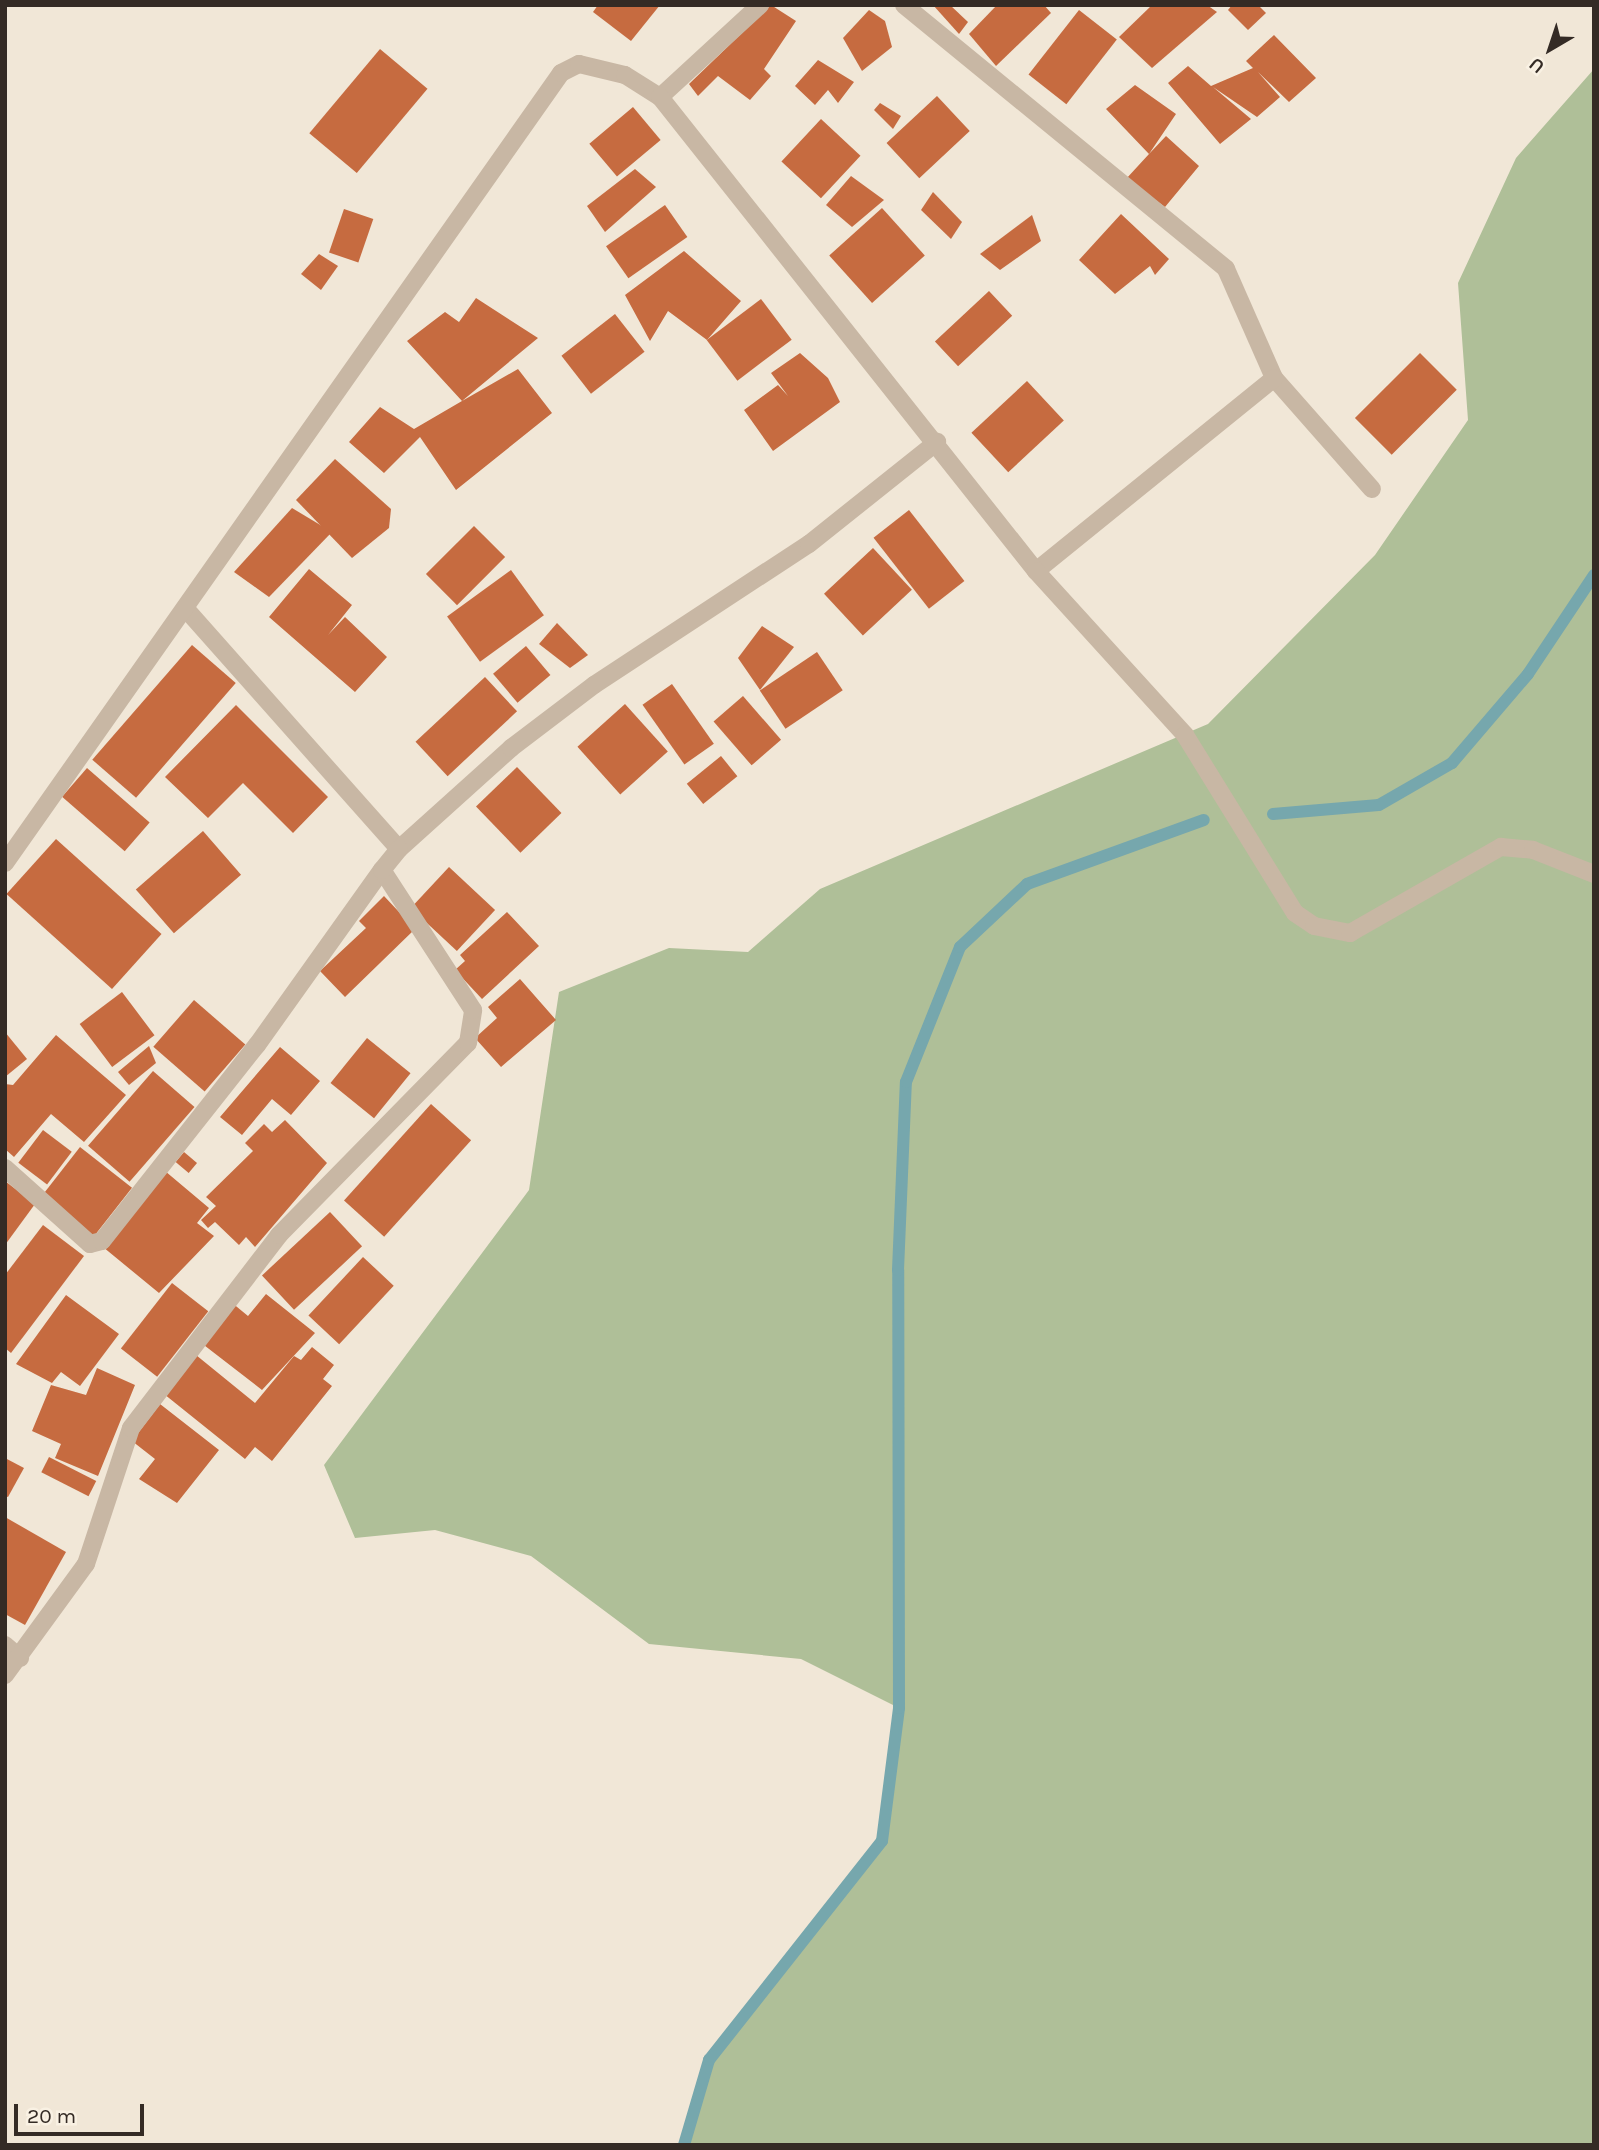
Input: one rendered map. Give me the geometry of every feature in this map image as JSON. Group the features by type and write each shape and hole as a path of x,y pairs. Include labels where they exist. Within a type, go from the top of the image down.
{"street":[{"path":"660,97 760,5"},
{"path":"904,5 1226,269 1274,378 1372,489"},
{"path":"5,863 561,73 579,64 599,66 660,97 937,442 1036,570 1185,735 1280,893 1314,926 1350,933 1501,847 1553,855 1594,874"},
{"path":"1036,570 1274,378"},
{"path":"5,1168 90,1244 102,1241 257,1045 399,849 511,748 594,685 809,544 937,442"},
{"path":"185,608 399,849"},
{"path":"5,1675 86,1564 131,1427 279,1235 468,1043 473,1010 382,870"},
{"path":"5,1645 20,1658"}],"green space":[{"path":"1594,69 1594,2145 684,2145 709,2060 882,1841 899,1708 801,1659 649,1644 531,1556 435,1530 355,1538 324,1465 529,1190 559,992 669,948 748,952 820,889 1208,724 1375,555 1468,420 1458,283 1516,158"}],"building":[{"path":"598,5 660,5 631,41 593,12"},
{"path":"771,5 796,21 764,69 771,76 750,100 718,76 698,96 689,84"},
{"path":"933,5 950,5 968,22 959,34"},
{"path":"997,5 1044,5 1051,13 996,66 969,34"},
{"path":"1152,5 1207,5 1217,12 1152,68 1119,37"},
{"path":"1232,5 1258,5 1266,13 1248,30 1228,10"},
{"path":"869,10 885,21 892,47 862,71 843,38"},
{"path":"1079,10 1117,40 1066,104 1029,75"},
{"path":"1274,35 1316,78 1289,102 1258,72 1280,97 1257,117 1213,87 1251,119 1220,144 1168,83 1188,66 1211,86 1253,68 1246,61"},
{"path":"380,49 427,89 357,173 309,133"},
{"path":"818,60 854,82 838,103 828,90 815,105 795,86"},
{"path":"1135,85 1176,114 1149,154 1106,109"},
{"path":"937,96 970,131 919,178 887,143"},
{"path":"880,103 901,116 893,129 874,110"},
{"path":"633,107 661,140 617,177 589,144"},
{"path":"821,119 860,156 821,198 781,161"},
{"path":"1166,136 1199,166 1165,207 1126,179"},
{"path":"635,169 656,187 605,232 587,206"},
{"path":"851,176 884,200 852,227 826,205"},
{"path":"933,192 962,222 951,239 921,210"},
{"path":"665,205 687,237 628,278 606,246"},
{"path":"882,208 925,256 872,303 829,256"},
{"path":"344,209 373,219 358,263 329,252"},
{"path":"1121,214 1169,259 1155,275 1150,266 1115,294 1079,260"},
{"path":"1032,215 1041,241 1000,270 980,254"},
{"path":"684,251 741,301 707,340 668,311 650,341 625,295"},
{"path":"319,254 338,266 321,290 301,274"},
{"path":"989,291 1012,316 958,366 935,341"},
{"path":"476,298 538,338 462,401 407,341 445,312 459,322"},
{"path":"761,299 792,340 737,381 707,340"},
{"path":"615,314 645,352 591,394 561,356"},
{"path":"800,353 828,378 840,402 773,451 744,410 778,385 788,396 771,373"},
{"path":"1420,353 1457,390 1392,455 1355,418"},
{"path":"518,369 552,413 456,490 420,437 384,473 349,442 380,407 414,429"},
{"path":"1027,381 1064,420 1008,472 971,433"},
{"path":"335,459 391,509 389,528 352,558 296,500"},
{"path":"292,508 332,532 269,597 234,572"},
{"path":"909,510 964,581 929,609 874,538"},
{"path":"474,526 505,557 457,605 426,574"},
{"path":"873,548 912,590 863,635 824,594"},
{"path":"309,569 352,605 328,635 345,617 387,657 355,692 269,617"},
{"path":"511,570 544,615 480,662 447,616"},
{"path":"557,623 588,655 570,668 539,644"},
{"path":"762,626 794,647 760,690 738,658"},
{"path":"192,645 236,683 136,798 92,760"},
{"path":"526,646 550,675 517,703 493,674"},
{"path":"817,652 843,690 786,729 760,691"},
{"path":"485,677 517,711 448,776 416,742"},
{"path":"672,684 714,744 684,764 643,705"},
{"path":"743,696 781,740 752,765 714,722"},
{"path":"625,704 668,752 620,794 577,747"},
{"path":"236,705 328,797 293,833 243,783 208,818 165,777"},
{"path":"721,756 737,776 703,804 687,784"},
{"path":"517,767 561,813 520,853 476,807"},
{"path":"87,768 150,822 125,851 62,797"},
{"path":"203,831 241,875 174,933 136,889"},
{"path":"56,839 162,934 112,989 6,894"},
{"path":"449,867 495,910 457,951 411,908"},
{"path":"384,896 415,929 345,997 320,971 366,928 359,921"},
{"path":"507,912 539,946 482,999 455,970 465,961 460,955"},
{"path":"520,979 556,1020 501,1067 475,1038 497,1018 488,1007"},
{"path":"122,992 154,1035 112,1067 80,1024"},
{"path":"194,1000 245,1045 205,1091 153,1047"},
{"path":"5,1032 27,1059 5,1077"},
{"path":"56,1035 126,1095 84,1142 51,1114 14,1157 5,1149 5,1084 13,1085"},
{"path":"367,1038 411,1073 374,1118 330,1083"},
{"path":"149,1046 156,1063 129,1085 118,1072"},
{"path":"280,1047 320,1081 291,1115 272,1099 242,1135 220,1117"},
{"path":"153,1071 195,1107 130,1182 88,1146"},
{"path":"431,1104 471,1140 384,1237 344,1201"},
{"path":"285,1120 327,1163 255,1247 246,1237 239,1245 215,1222 208,1228 201,1220 216,1206 206,1197 253,1151 245,1143 264,1124 272,1132"},
{"path":"43,1130 72,1152 47,1184 18,1163"},
{"path":"80,1147 132,1188 93,1237 41,1197"},
{"path":"184,1152 197,1163 189,1173 176,1162"},
{"path":"165,1171 209,1208 197,1223 214,1236 159,1293 103,1247"},
{"path":"5,1181 35,1204 5,1245"},
{"path":"330,1212 362,1246 294,1310 262,1275"},
{"path":"43,1225 84,1256 11,1353 5,1348 5,1275"},
{"path":"363,1257 394,1286 339,1344 308,1316"},
{"path":"172,1283 208,1311 157,1377 121,1348"},
{"path":"266,1294 315,1333 262,1390 200,1342 231,1302 248,1316"},
{"path":"66,1295 119,1334 80,1386 61,1372 52,1383 16,1364"},
{"path":"312,1347 334,1365 323,1379 332,1386 272,1461 255,1447 245,1459 164,1394 196,1355 255,1403 294,1356 301,1360"},
{"path":"97,1368 135,1385 98,1476 55,1458 61,1444 32,1431 51,1385 86,1395"},
{"path":"160,1404 219,1450 177,1503 139,1479 155,1459 132,1441"},
{"path":"49,1457 96,1481 89,1496 41,1472"},
{"path":"5,1458 24,1468 8,1497 5,1496"},
{"path":"5,1517 66,1552 25,1625 5,1614"}],"waterway":[{"path":"1273,814 1379,805 1452,763 1528,674 1594,575"},
{"path":"684,2145 709,2060 882,1841 899,1708 898,1270 906,1082 960,947 1027,884 1204,820"}]}
